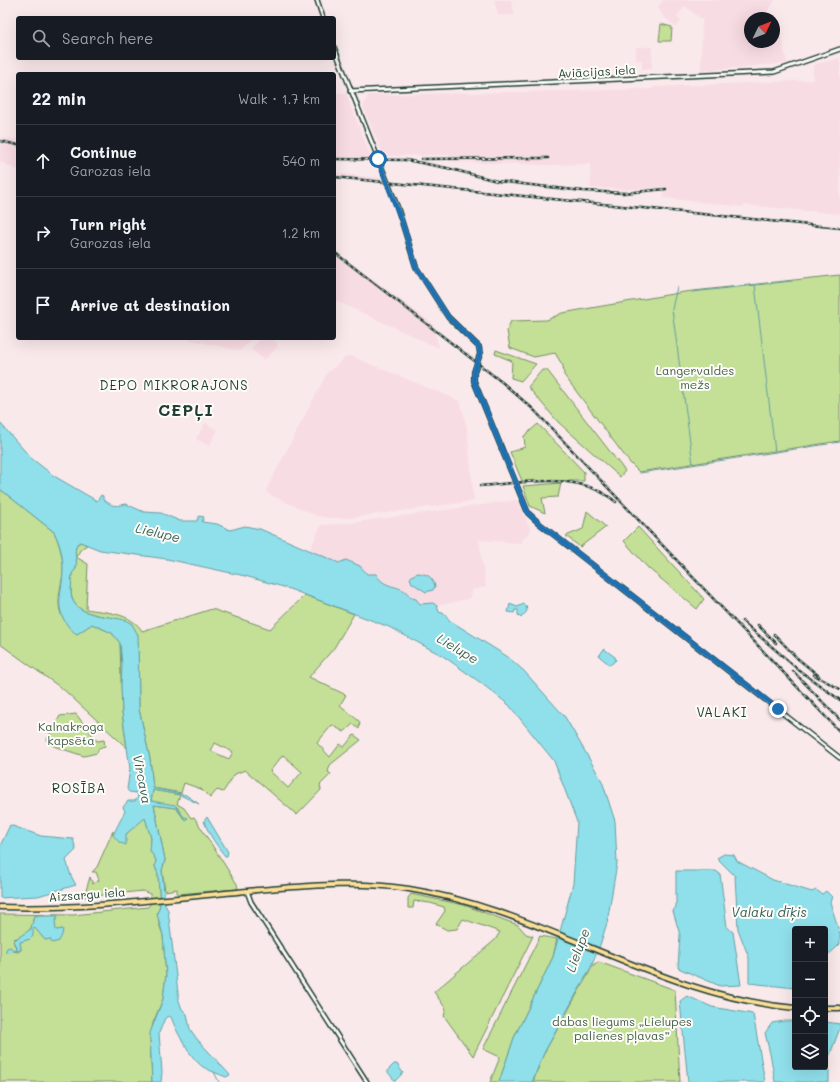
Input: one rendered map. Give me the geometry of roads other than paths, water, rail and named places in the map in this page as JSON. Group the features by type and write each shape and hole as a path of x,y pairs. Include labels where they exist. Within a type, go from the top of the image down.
{"highway":[{"name":"Aizsargu iela","path":"0,906 62,906 329,885 396,887 431,893 466,902 711,992 761,1004 792,1008"},
{"path":"828,1008 840,1006"},
{"path":"828,1008 840,1011"}],"main road":[{"path":"317,0 322,16"},
{"name":"Aviācijas iela","path":"350,91 774,72 840,49"},
{"path":"336,52 396,206 416,267 448,317 479,347 480,354 474,372 474,381 528,513 540,524 840,758"},
{"path":"247,891 251,902 367,1082"}],"water":[{"path":"0,423 31,458 54,476 97,501 101,495 103,496 103,500 109,504 126,504 144,512 161,513 180,521 197,521 199,516 204,517 202,522 217,524 230,530 245,526 260,529 339,563 346,560 360,566 367,574 376,574 384,583 403,590 410,597 416,599 420,604 433,603 437,606 439,612 445,614 449,620 508,657 524,671 565,717 602,781 615,821 617,863 607,923 600,945 591,967 544,1053 532,1082 499,1082 514,1038 553,957 573,884 577,822 554,761 509,705 443,656 389,627 287,588 245,576 167,559 100,550 80,542 76,547 76,569 72,574 71,589 72,599 76,606 92,614 127,621 132,624 138,635 139,709 150,759 153,788 186,795 199,804 180,795 153,790 151,801 175,805 184,817 188,818 185,820 176,808 154,805 165,860 162,870 165,905 168,910 179,1001 182,1009 187,1014 190,1029 197,1039 230,1075 226,1077 203,1067 198,1063 184,1044 171,1017 169,1016 165,1018 159,1033 162,1072 161,1082 152,1082 150,1033 163,999 166,975 163,935 157,914 160,905 158,874 155,866 156,860 150,851 151,838 145,818 126,834 126,845 119,842 113,835 125,811 123,807 128,801 135,801 138,797 137,793 129,792 127,789 130,769 122,712 122,665 120,643 112,633 92,624 77,634 63,619 60,605 63,578 62,560 54,532 0,489"},
{"path":"418,573 427,575 431,578 435,586 433,590 426,592 412,583 410,578"},
{"path":"510,604 517,607 524,604 527,611 521,618 518,615 518,610 515,610 514,613 508,612"},
{"path":"604,649 615,657 616,660 610,665 599,656"},
{"path":"207,817 228,852 227,856 225,856 219,848 208,830 204,821"},
{"path":"10,825 41,836 73,839 76,850 66,860 71,876 76,885 38,896 0,898 0,846"},
{"name":"Valaku dīķis","path":"724,854 734,855 737,861 773,880 812,892 816,890 822,894 826,891 832,897 830,902 840,934 840,944 828,955 828,926 792,926 792,988 749,983 749,958 738,929 735,876 717,858"},
{"name":"Valaku dīķis","path":"676,871 716,871 720,874 727,927 733,932 741,985 720,986 678,968 680,935 673,911 676,907"},
{"path":"34,916 58,916 55,922 56,930 63,929 59,941 52,943 50,939 45,940 34,927 33,936 30,939 20,942 21,950 15,951 17,949 13,941 31,929"},
{"path":"10,947 15,951 5,952 7,948"},
{"path":"687,996 712,1007 753,1014 765,1082 688,1082 680,1001"},
{"path":"792,1021 792,1070 828,1070 828,1022 840,1024 840,1028 829,1057 829,1082 775,1082 765,1033 772,1023"},
{"path":"394,1064 397,1064 403,1073 395,1081 387,1071"}],"waterway":[{"path":"692,292 792,281"},
{"path":"755,285 775,452"},
{"path":"677,287 672,309 693,464"},
{"path":"833,443 840,442"},
{"path":"640,473 828,444"},
{"path":"214,1072 219,1082"}],"railway":[{"path":"0,141 16,145"},
{"path":"422,159 548,158"},
{"path":"336,159 406,160 447,168 497,181 583,191 624,193 666,189"},
{"path":"336,177 840,228"},
{"path":"336,254 503,383 533,409 840,732"},
{"path":"480,486 533,481 568,482 601,492 616,502"},
{"path":"742,621 800,671 840,700"},
{"path":"758,625 776,643"},
{"path":"774,634 797,658 819,676"},
{"path":"793,671 840,720"},
{"path":"814,675 840,689"}],"district":[{"name":"DEPO MIKRORAJONS","path":"174,384"},
{"name":"CEPĻI","path":"186,409"},
{"name":"VALAKI","path":"722,711"},
{"name":"ROSĪBA","path":"79,787"}],"park label":[{"name":"Langervaldes mežs","path":"695,377"},
{"name":"Kalnakroga kapsēta","path":"71,733"},
{"name":"dabas liegums „Lielupes palienes pļavas”","path":"622,1028"}],"water label":[{"name":"Lielupe","path":"158,532"},
{"name":"Lielupe","path":"458,648"},
{"name":"Vircava","path":"143,779"},
{"name":"Lielupe","path":"577,950"}]}
